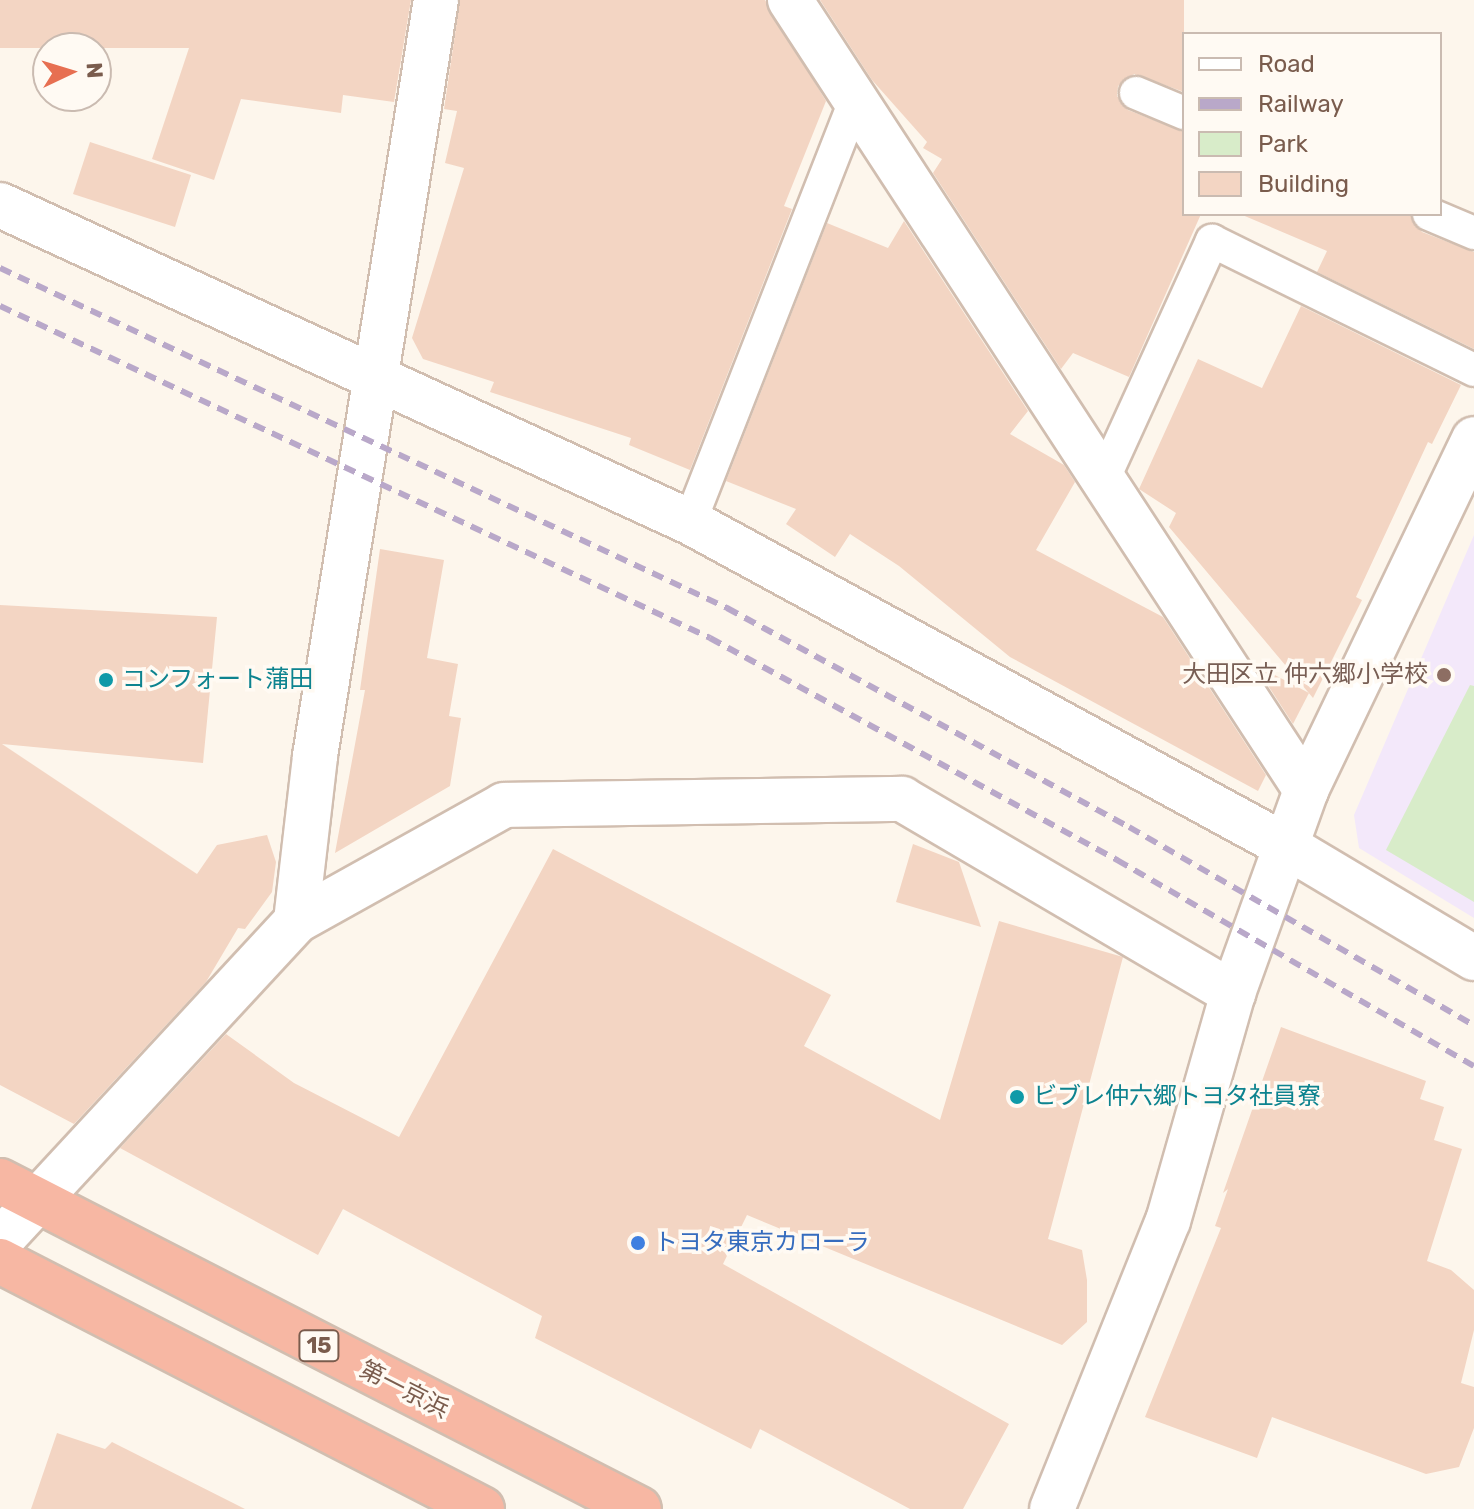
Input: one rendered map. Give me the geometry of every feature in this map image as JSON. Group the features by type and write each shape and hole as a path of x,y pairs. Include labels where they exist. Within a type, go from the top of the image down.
{"highway":[{"name":"第一京浜","path":"18,1191 639,1509"},
{"path":"0,1261 482,1509"}],"street":[{"path":"296,921 315,756 436,0"},
{"path":"790,0 1306,790"},
{"path":"0,205 690,522 1286,846 1474,958"},
{"path":"1052,1509 1168,1221 1233,993 1306,790 1474,439"},
{"path":"0,1241 18,1191 296,921 504,805 902,799 1233,993"}],"lane":[{"path":"1136,93 1182,112"},
{"path":"690,522 855,100"},
{"path":"1434,216 1474,233"},
{"path":"1103,480 1212,241 1474,370"}],"shaded area":[{"name":"大田区立 仲六郷小学校","path":"1474,535 1474,918 1359,848 1354,815"}],"green space":[{"path":"1470,685 1474,686 1474,902 1386,850"}],"building":[{"path":"0,0 411,0 394,102 343,95 341,113 241,99 214,180 152,159 189,48 112,48 112,32 32,32 32,48 0,48"},
{"path":"460,0 765,0 826,101 784,206 792,209 690,470 629,445 631,438 490,392 494,382 423,359 412,338 464,168 445,163 457,111 444,109"},
{"path":"820,0 1184,0 1182,91 1134,74 1118,86 1117,96 1128,110 1182,131 1182,216 1200,216 1129,377 1073,353 1061,369 933,173 942,159 923,148 927,142 872,80"},
{"path":"90,142 191,175 175,227 73,194"},
{"path":"1245,216 1411,216 1422,232 1474,252 1474,349 1317,272 1327,251"},
{"path":"904,221 1028,411 1010,434 1064,465 1075,482 1036,550 1163,617 1266,775 1258,791 1010,657 899,566 850,534 835,557 786,524 796,509 726,481 827,223 888,248"},
{"path":"1301,306 1461,385 1432,444 1428,442 1356,597 1362,600 1313,698 1169,527 1176,513 1139,489 1198,359 1262,388"},
{"path":"380,549 444,560 427,658 458,664 449,716 461,718 450,786 335,853 365,690 360,690"},
{"path":"0,605 217,617 203,763 2,744 197,874 217,845 267,835 276,862 272,892 245,929 238,928 206,982 74,1124 0,1085"},
{"path":"1254,664 1309,693 1293,724"},
{"path":"913,844 959,862 981,927 896,902"},
{"path":"553,849 831,995 804,1046 940,1120 999,921 1123,957 1048,1239 1082,1250 1087,1280 1087,1322 1062,1345 747,1215 723,1264 1009,1424 963,1509 910,1509 760,1429 751,1449 535,1338 542,1316 343,1209 318,1255 120,1148 226,1034 294,1083 399,1137"},
{"path":"1281,1027 1426,1081 1420,1099 1444,1107 1434,1140 1462,1149 1427,1261 1451,1270 1474,1290 1474,1330 1461,1383 1474,1387 1474,1428 1459,1467 1426,1474 1272,1417 1257,1458 1145,1417 1221,1228 1215,1226 1228,1189 1223,1193"},
{"path":"57,1433 105,1449 112,1442 245,1509 31,1509"}],"railway":[{"path":"0,268 727,608 1129,827 1474,1025"},
{"path":"0,306 710,638 1117,860 1474,1066"}],"place":[{"name":"大田区立 仲六郷小学校","path":"1444,675"},
{"name":"コンフォート蒲田","path":"106,680"},
{"name":"ビブレ仲六郷トヨタ社員寮","path":"1017,1097"},
{"name":"トヨタ東京カローラ","path":"638,1243"}]}
